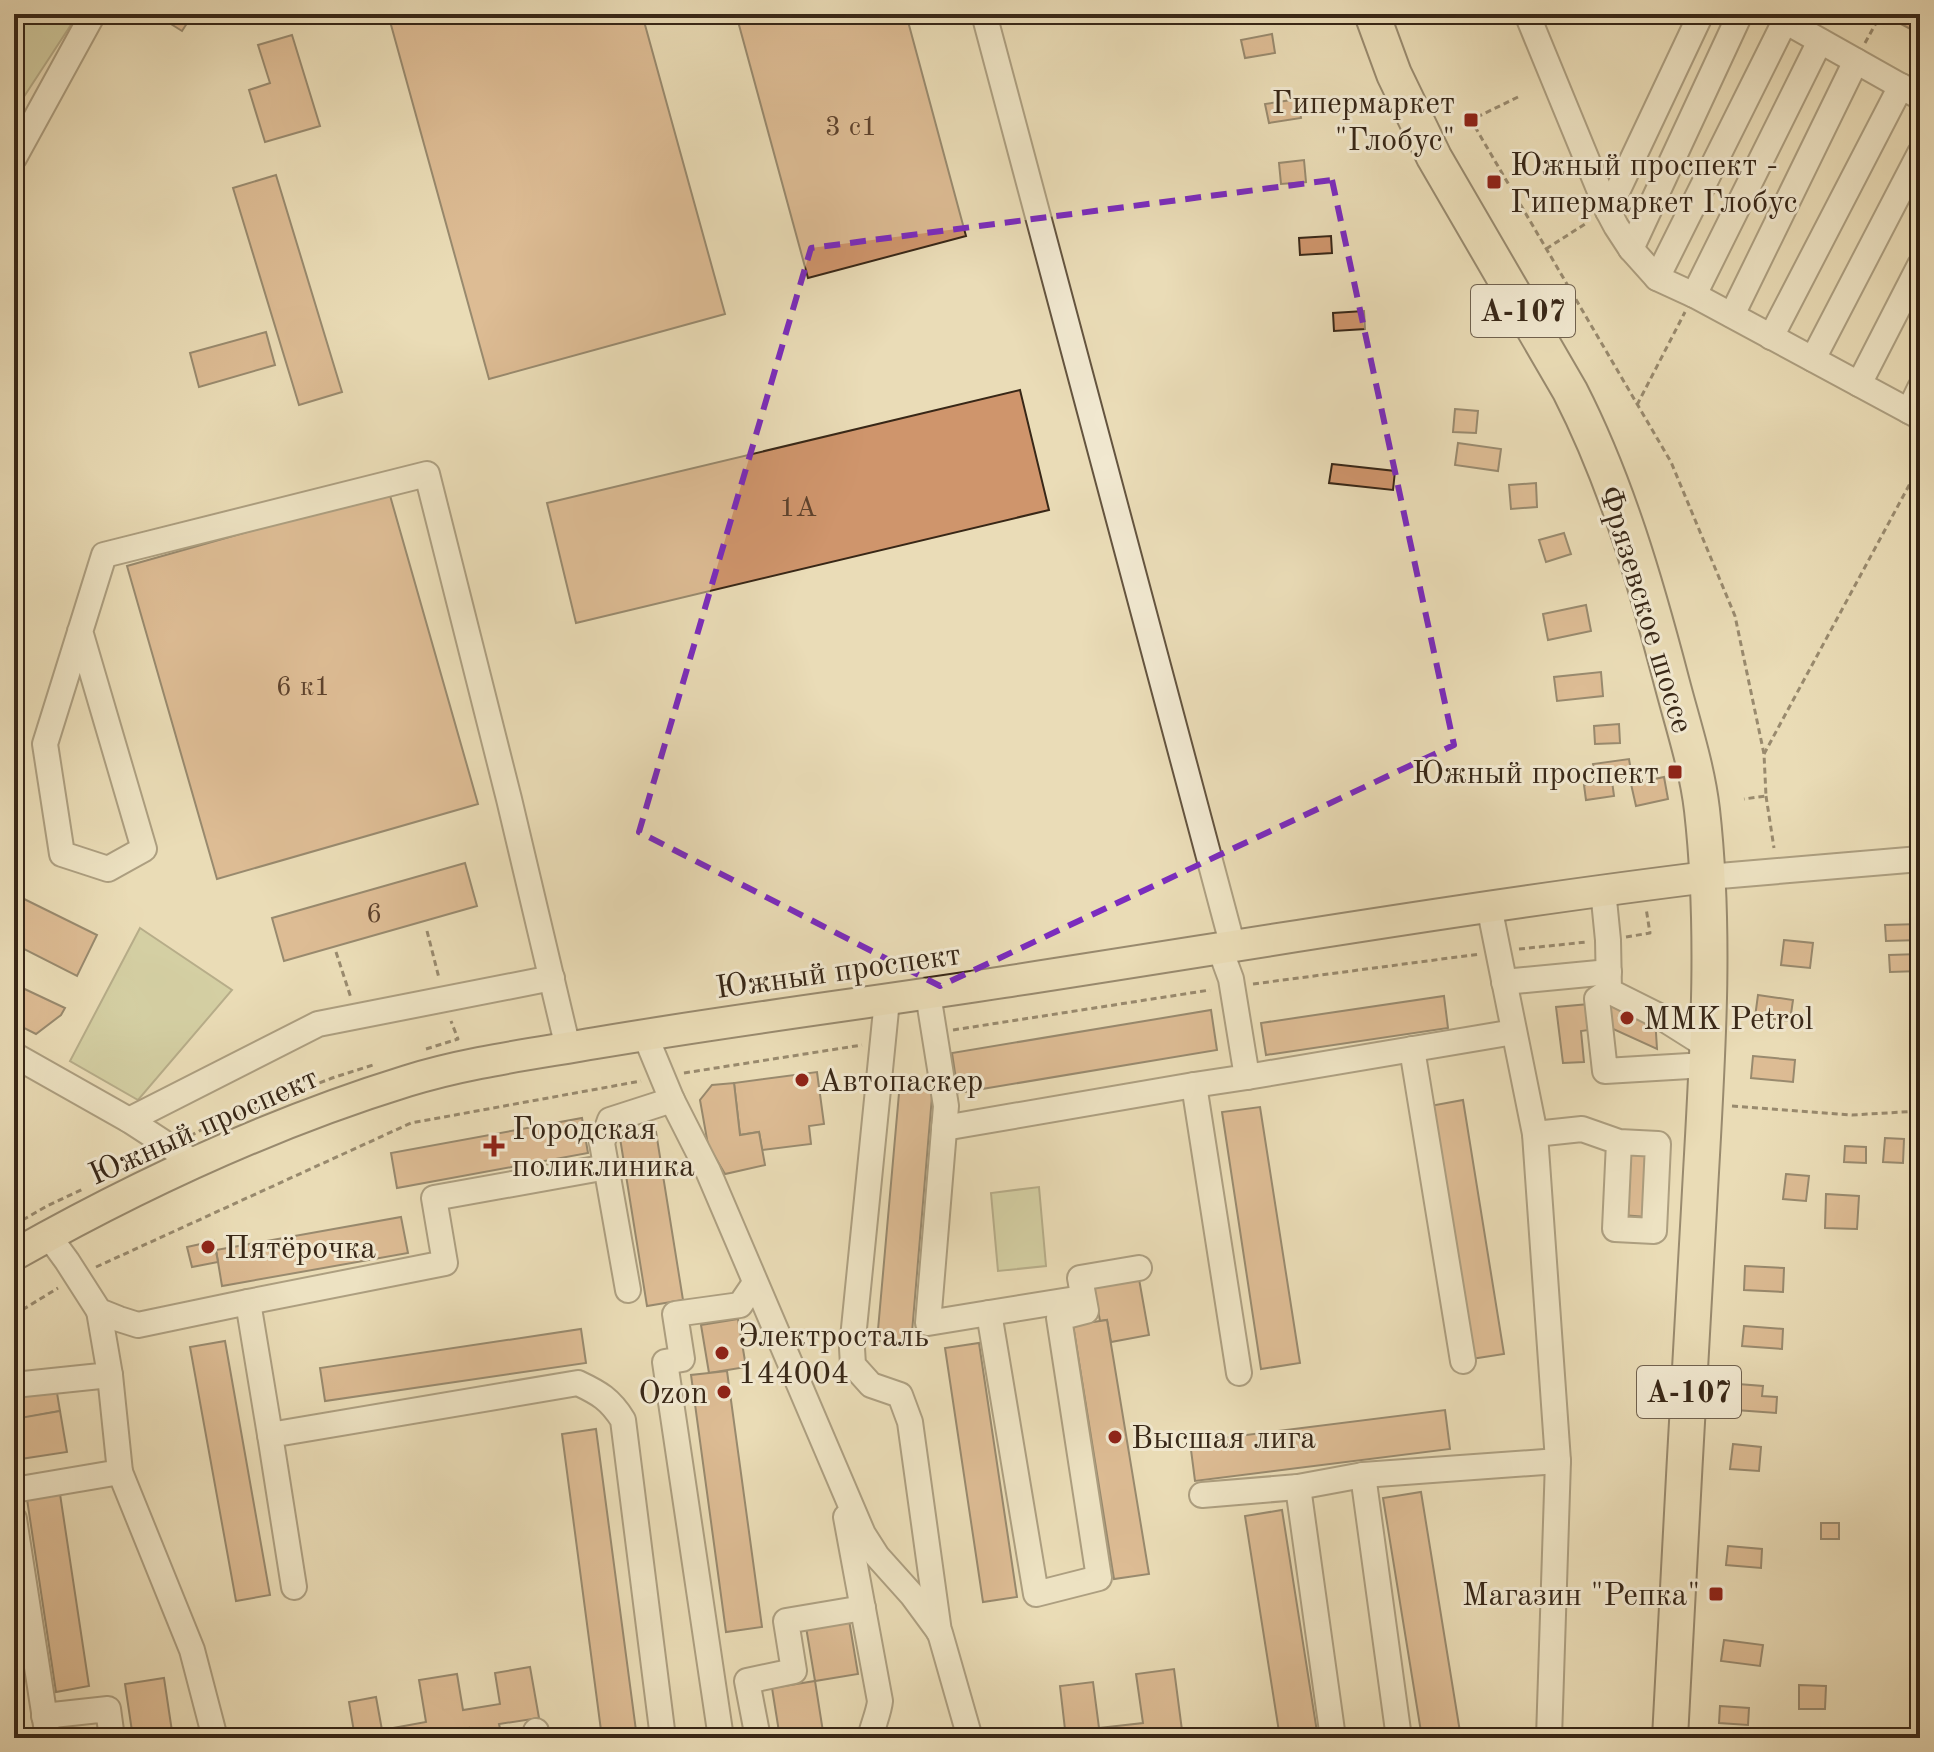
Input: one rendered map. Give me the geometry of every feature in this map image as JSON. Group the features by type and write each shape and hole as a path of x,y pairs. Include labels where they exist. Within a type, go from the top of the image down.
{"highway":[{"name":"Фрязевское шоссе","path":"1372,14 1394,74 1434,157 1586,422 1655,618 1701,805 1710,941 1670,1738"}],"main road":[{"name":"Южный проспект","path":"14,1255 127,1195 312,1114 409,1080 464,1067 645,1035 1489,906 1708,877"}],"street":[{"path":"14,158 93,14"},
{"path":"984,14 1227,948 1247,1077"},
{"path":"1527,14 1608,211 1631,249 1657,278 1914,414 1920,388"},
{"path":"1608,211 1701,14"},
{"path":"1631,249 1740,14"},
{"path":"1657,278 1779,18 1910,91 1771,337"},
{"path":"1694,295 1820,41"},
{"path":"1732,315 1856,61"},
{"path":"1813,359 1920,153"},
{"path":"1859,384 1920,265"},
{"path":"80,631 144,849 108,869 62,854 45,744 80,631 104,555 427,474 568,1048"},
{"path":"1708,877 1920,859"},
{"path":"1603,890 1609,982 1597,999 1605,1071 1706,1056"},
{"path":"1489,906 1535,1134 1558,1461 1549,1738"},
{"path":"129,1120 318,1024 552,978"},
{"path":"1504,982 1609,982 1661,1017 1706,1056"},
{"path":"928,994 946,1106 928,1323 1083,1297"},
{"path":"887,1000 852,1348 853,1365 871,1385 900,1395 910,1422 940,1633 970,1738"},
{"path":"944,1128 1514,1032"},
{"path":"645,1035 672,1100 708,1171 863,1534 877,1556 940,1633"},
{"path":"1412,1049 1463,1361"},
{"path":"14,1055 129,1120 195,1163"},
{"path":"1194,1085 1239,1373"},
{"path":"628,1290 602,1143 610,1120 672,1100"},
{"path":"1535,1134 1582,1129 1619,1142"},
{"path":"99,1311 138,1325 445,1263 434,1198 607,1167"},
{"path":"48,1235 99,1311 110,1375 120,1472 192,1650 215,1738"},
{"path":"989,1313 1036,1594 1099,1578 1059,1318 1086,1311 1080,1278 1139,1268"},
{"path":"721,1738 665,1362 682,1359 675,1314 740,1305 755,1283"},
{"path":"248,1302 294,1587"},
{"path":"14,1385 110,1375"},
{"path":"270,1435 578,1383 601,1394 623,1420 663,1738"},
{"path":"1202,1495 1298,1487 1363,1475 1558,1461"},
{"path":"14,1490 120,1472"},
{"path":"1363,1475 1399,1738"},
{"path":"840,1483 880,1701 870,1738"},
{"path":"1298,1487 1333,1738"},
{"path":"14,1519 46,1727 108,1709 112,1738"},
{"path":"758,1738 747,1681 794,1671 786,1621 863,1608"}],"path":[{"path":"1856,61 1881,14"},
{"path":"1518,97 1471,120 1671,462 1735,616 1764,754 1766,796 1774,848"},
{"path":"1546,249 1585,224"},
{"path":"1637,405 1694,295"},
{"path":"1764,754 1920,465"},
{"path":"1744,799 1766,796"},
{"path":"935,1033 1232,987 1650,933 1646,905"},
{"path":"427,931 440,978"},
{"path":"336,952 351,998"},
{"path":"14,1315 77,1276 411,1123 882,1041"},
{"path":"1704,1104 1852,1115 1920,1111"}],"highlighted area":[{"path":"1332,180 1454,745 940,986 639,832 811,248"}],"green space":[{"path":"14,14 78,14 14,112"},
{"path":"140,928 232,990 138,1100 70,1061"},
{"path":"1039,1187 1046,1266 998,1271 991,1193"}],"building":[{"path":"155,14 193,14 182,31"},
{"path":"388,14 642,14 725,314 489,379"},
{"path":"736,14 906,14 966,236 808,278"},
{"path":"1882,14 1920,14 1920,34"},
{"path":"1272,34 1275,53 1245,58 1241,40"},
{"path":"292,35 320,126 265,142 249,90 270,83 258,45"},
{"path":"1298,99 1301,118 1269,123 1265,104"},
{"path":"1304,160 1306,182 1281,184 1279,163"},
{"path":"276,175 342,392 299,405 233,188"},
{"path":"1331,236 1332,253 1300,255 1299,238"},
{"path":"1364,311 1365,329 1334,331 1333,313"},
{"path":"266,332 275,365 199,387 190,353"},
{"path":"1020,390 1049,510 576,623 547,503"},
{"path":"1455,409 1478,411 1476,433 1453,432"},
{"path":"1458,443 1501,449 1498,471 1455,465"},
{"path":"1332,464 1395,471 1393,490 1329,483"},
{"path":"1536,483 1537,507 1511,509 1509,485"},
{"path":"389,492 478,804 217,879 127,566"},
{"path":"1564,533 1571,554 1546,562 1539,540"},
{"path":"1586,605 1591,631 1548,640 1543,614"},
{"path":"1601,672 1603,696 1557,701 1554,677"},
{"path":"1619,724 1620,743 1595,744 1594,726"},
{"path":"1629,759 1632,777 1596,782 1593,764"},
{"path":"1664,777 1668,799 1636,806 1631,784"},
{"path":"1612,781 1614,796 1586,800 1584,785"},
{"path":"465,863 477,906 284,961 272,918"},
{"path":"14,894 97,935 77,976 14,944"},
{"path":"1920,924 1920,940 1886,941 1885,925"},
{"path":"1784,940 1813,943 1810,968 1781,965"},
{"path":"1920,954 1920,971 1890,972 1889,955"},
{"path":"14,984 65,1008 61,1015 36,1034 14,1023"},
{"path":"1758,995 1793,1000 1790,1021 1755,1017"},
{"path":"1444,996 1448,1028 1266,1055 1261,1023"},
{"path":"1654,1001 1657,1049 1609,1027 1581,1031 1584,1062 1563,1063 1556,1007"},
{"path":"1211,1010 1217,1050 958,1093 952,1053"},
{"path":"1753,1056 1795,1060 1793,1082 1751,1078"},
{"path":"817,1072 824,1124 809,1126 811,1144 762,1150 759,1132 740,1135 734,1083"},
{"path":"900,1082 933,1085 911,1344 877,1341"},
{"path":"734,1083 740,1135 759,1132 765,1165 725,1174 708,1145 700,1100 712,1085"},
{"path":"1463,1100 1504,1354 1471,1359 1430,1106"},
{"path":"1260,1107 1300,1363 1261,1369 1222,1112"},
{"path":"582,1118 588,1153 397,1188 391,1153"},
{"path":"656,1132 683,1300 647,1306 620,1138"},
{"path":"1885,1138 1904,1139 1903,1163 1883,1162"},
{"path":"1845,1146 1866,1147 1866,1163 1844,1162"},
{"path":"1626,1151 1651,1153 1647,1217 1622,1215"},
{"path":"1786,1174 1809,1176 1806,1201 1783,1199"},
{"path":"1826,1194 1859,1196 1857,1229 1825,1228"},
{"path":"401,1217 408,1253 222,1286 216,1250"},
{"path":"214,1241 218,1262 192,1267 187,1247"},
{"path":"1745,1266 1784,1268 1783,1292 1744,1290"},
{"path":"1139,1279 1149,1335 1111,1342 1107,1320 1100,1321 1094,1287"},
{"path":"738,1319 746,1367 709,1373 701,1325"},
{"path":"1107,1320 1149,1574 1114,1579 1073,1325"},
{"path":"1744,1326 1783,1329 1782,1349 1742,1346"},
{"path":"581,1329 586,1363 325,1401 320,1368"},
{"path":"225,1341 270,1595 236,1601 190,1347"},
{"path":"979,1343 1017,1597 983,1602 945,1348"},
{"path":"727,1371 762,1627 726,1632 691,1375"},
{"path":"55,1381 60,1411 18,1419 14,1395"},
{"path":"1738,1384 1763,1386 1762,1396 1777,1397 1776,1413 1736,1410"},
{"path":"1445,1410 1450,1449 1195,1481 1190,1442"},
{"path":"60,1411 67,1452 14,1460 14,1419"},
{"path":"596,1429 637,1738 602,1738 562,1434"},
{"path":"1733,1444 1761,1447 1759,1471 1730,1469"},
{"path":"1421,1492 1461,1738 1422,1738 1383,1498"},
{"path":"60,1494 89,1686 56,1692 27,1499"},
{"path":"1282,1510 1318,1738 1280,1738 1245,1516"},
{"path":"1821,1523 1839,1523 1839,1539 1821,1539"},
{"path":"1728,1546 1762,1549 1761,1568 1726,1565"},
{"path":"849,1620 858,1674 815,1681 806,1627"},
{"path":"1724,1640 1763,1645 1760,1666 1721,1661"},
{"path":"530,1667 539,1718 499,1724 502,1738 471,1738 469,1728 426,1735 427,1738 355,1738 349,1702 376,1697 382,1730 426,1722 419,1680 457,1674 463,1710 500,1704 495,1673"},
{"path":"1174,1669 1183,1738 1066,1738 1060,1686 1093,1682 1099,1728 1143,1723 1136,1674"},
{"path":"164,1678 173,1738 133,1738 125,1684"},
{"path":"815,1681 824,1738 780,1738 772,1688"},
{"path":"1799,1685 1826,1686 1825,1709 1799,1709"},
{"path":"1720,1706 1749,1708 1748,1725 1719,1723"}],"place":[{"name":"Гипермаркет \"Глобус\"","path":"1471,120"},
{"name":"Южный проспект - Гипермаркет Глобус","path":"1494,182"},
{"name":"Южный проспект","path":"1675,772"},
{"name":"MMK Petrol","path":"1627,1018"},
{"name":"Автопаскер","path":"802,1080"},
{"name":"Городская поликлиника","path":"494,1146"},
{"name":"Пятёрочка","path":"208,1247"},
{"name":"Электросталь 144004","path":"722,1353"},
{"name":"Ozon","path":"724,1392"},
{"name":"Высшая лига","path":"1115,1437"},
{"name":"Магазин \"Репка\"","path":"1716,1594"}]}
